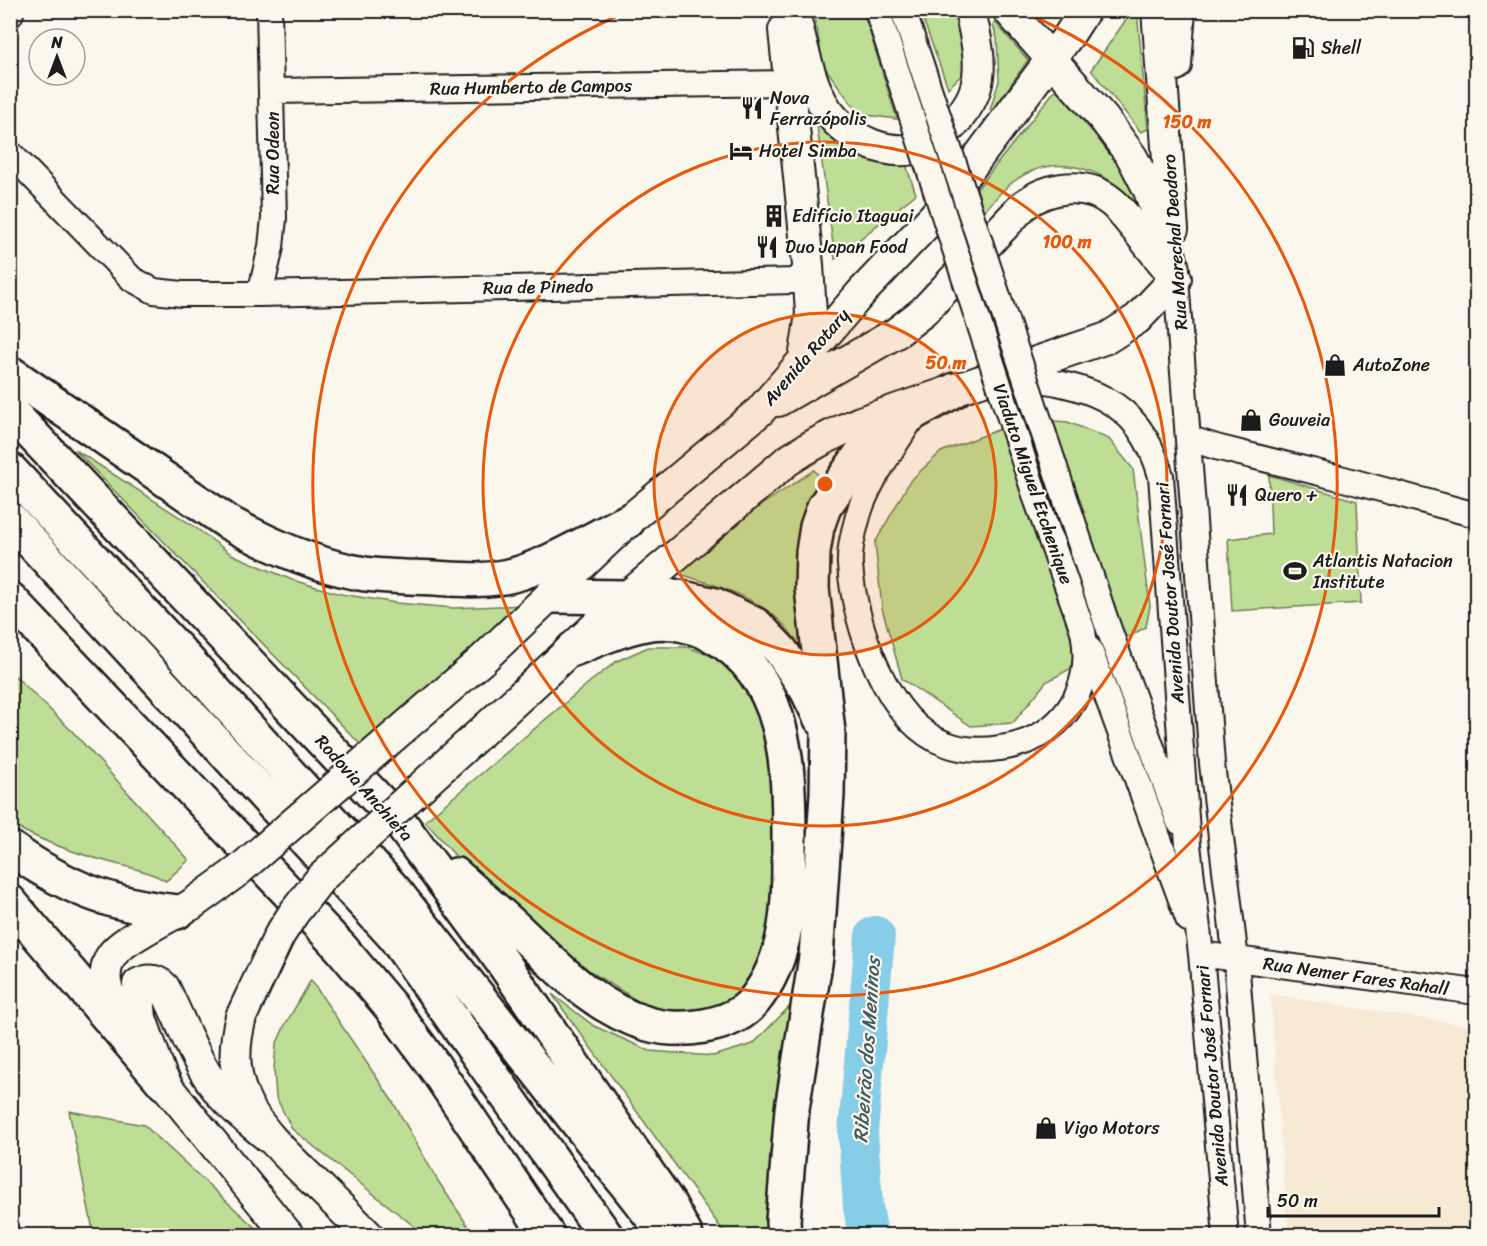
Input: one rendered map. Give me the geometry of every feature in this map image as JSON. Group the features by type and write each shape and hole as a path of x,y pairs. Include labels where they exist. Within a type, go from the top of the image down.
{"highway":[{"path":"10,374 229,523 264,542 333,567 368,574 473,580 500,577 530,569 628,521"},
{"path":"784,1236 783,1221 792,1109 816,957 827,795 828,732 812,588 813,552 817,527 824,507 861,454 915,412 955,390"},
{"name":"Rodovia Anchieta","path":"10,411 409,834 510,973 669,1204 686,1236"},
{"path":"10,470 178,650 395,891 667,1236"},
{"path":"10,519 394,936 606,1236"},
{"path":"551,596 673,596 715,605 756,626 781,651 807,690 828,732"},
{"path":"10,599 341,948 390,1006 434,1066 548,1236"},
{"path":"10,621 57,648"},
{"path":"409,834 571,981 609,1008 648,1024 673,1029 699,1027 721,1021 738,1014 753,1003 778,959 789,901 789,790 778,718 768,695 742,656 701,629 676,623 653,622 616,632 573,649"},
{"path":"10,848 58,878 94,896 134,907 184,908"},
{"path":"10,902 165,1083"}],"main road":[{"path":"782,10 808,265 811,314 804,359"},
{"path":"793,10 817,90 827,109 847,132 866,143 886,149 927,145 948,130 965,111 976,86 979,56 970,10"},
{"path":"1008,10 1104,119 1132,157 1148,188 1167,240 1176,279"},
{"name":"Avenida Rotary","path":"151,1045 111,997 106,986 108,962 112,955 124,944 184,908 238,871 482,661 628,521 760,411 861,293 935,214 1051,60 1085,10"},
{"name":"Rua Marechal Deodoro","path":"1157,10 1176,279"},
{"path":"1169,161 1180,10"},
{"path":"760,411 896,333 923,312 1023,206 1035,196 1056,189 1078,188 1098,193 1113,202 1176,279"},
{"path":"268,1137 245,1100 237,1076 234,1058 241,1017 279,936 311,890 333,865 573,649 627,597 778,469 809,446 832,433 860,422 1107,338 1137,319 1176,279"},
{"path":"288,1236 165,1083 141,1018 138,984 145,980 160,983 164,987 199,1060 226,1100 268,1137 369,1236"}],"street":[{"path":"10,15 12,10"},
{"name":"Rua Odeon","path":"260,294 271,248 273,218 269,10"},
{"name":"Viaduto Miguel Etchenique","path":"877,10 1037,501 1201,954"},
{"name":"Viaduto Miguel Etchenique","path":"903,10 1106,621 1188,845"},
{"name":"Rua Humberto de Campos","path":"272,91 790,83"},
{"name":"Rua de Pinedo","path":"10,153 132,279 154,291 182,294 260,294 795,281 808,265"},
{"name":"Rua Marechal Deodoro","path":"1176,279 1188,438"},
{"name":"Avenida Doutor José Fornari","path":"999,374 1053,381 1099,394 1134,423 1155,454 1161,476 1188,845 1201,954 1226,1236"},
{"path":"915,412 878,473 861,508 852,542 850,562 853,592 868,645 898,707 908,719 932,738 960,748 991,750 1034,739 1058,722 1076,698 1085,671 1083,630"},
{"path":"1188,438 1216,447 1341,477 1476,515"},
{"name":"Avenida Doutor José Fornari","path":"1188,438 1212,764 1236,960 1259,1236"},
{"name":"Avenida Doutor José Fornari","path":"1188,845 1236,960"},
{"name":"Rua Nemer Fares Rahall","path":"1201,954 1476,992"}],"shaded area":[{"path":"1270,994 1476,1027 1476,1235 1288,1235"}],"green space":[{"path":"814,11 863,11 897,119 859,114 823,65"},
{"path":"920,11 958,11 968,69 948,88"},
{"path":"1132,11 1137,11 1148,129 1141,132 1091,70"},
{"path":"995,22 1028,60 993,110 990,110 999,81 997,38 993,25"},
{"path":"1056,89 1114,157 1136,200 1133,202 1107,179 1092,172 1077,167 1044,167 1013,182 984,212 977,189"},
{"path":"816,119 842,148 872,160 906,165 916,194 835,259"},
{"path":"1026,419 1068,422 1109,439 1133,469 1150,606 1146,627 1046,682 1013,723 971,726 902,679 882,608 875,543 910,481 941,452"},
{"path":"74,449 192,525 231,554 292,580 341,594 396,603 454,608 524,605 360,744"},
{"path":"814,470 819,476 804,514 809,657 783,624 759,605 731,591 673,572 763,504"},
{"name":"Atlantis Natacion Institute","path":"1269,475 1357,501 1361,603 1232,611 1228,539 1271,534"},
{"path":"648,647 687,647 712,656 741,673 769,711 784,785 774,949 725,1012 685,1016 639,1002 588,970 458,859 425,821 591,681 617,661"},
{"path":"10,671 72,731 189,860 166,881 144,871 56,846 11,824"},
{"path":"311,980 393,1102 438,1181 474,1235 425,1235 292,1129 276,1097 274,1069 276,1045"},
{"path":"552,994 594,1026 650,1051 713,1056 753,1044 790,1006 800,1011 771,1235 726,1235"},
{"path":"69,1111 144,1125 263,1235 94,1235"}],"waterway":[{"name":"Ribeirão dos Meninos","path":"868,1236 863,1207 858,1132 875,936"}],"place":[{"name":"Shell","path":"1303,48"},
{"name":"Nova Ferrazópolis","path":"752,108"},
{"name":"Hotel Simba","path":"741,151"},
{"name":"Edifício Itaguai","path":"774,216"},
{"name":"Duo Japan Food","path":"767,247"},
{"name":"AutoZone","path":"1335,365"},
{"name":"Gouveia","path":"1251,420"},
{"name":"Quero +","path":"1237,495"},
{"name":"Atlantis Natacion Institute","path":"1295,571"},
{"name":"Vigo Motors","path":"1046,1128"}]}
